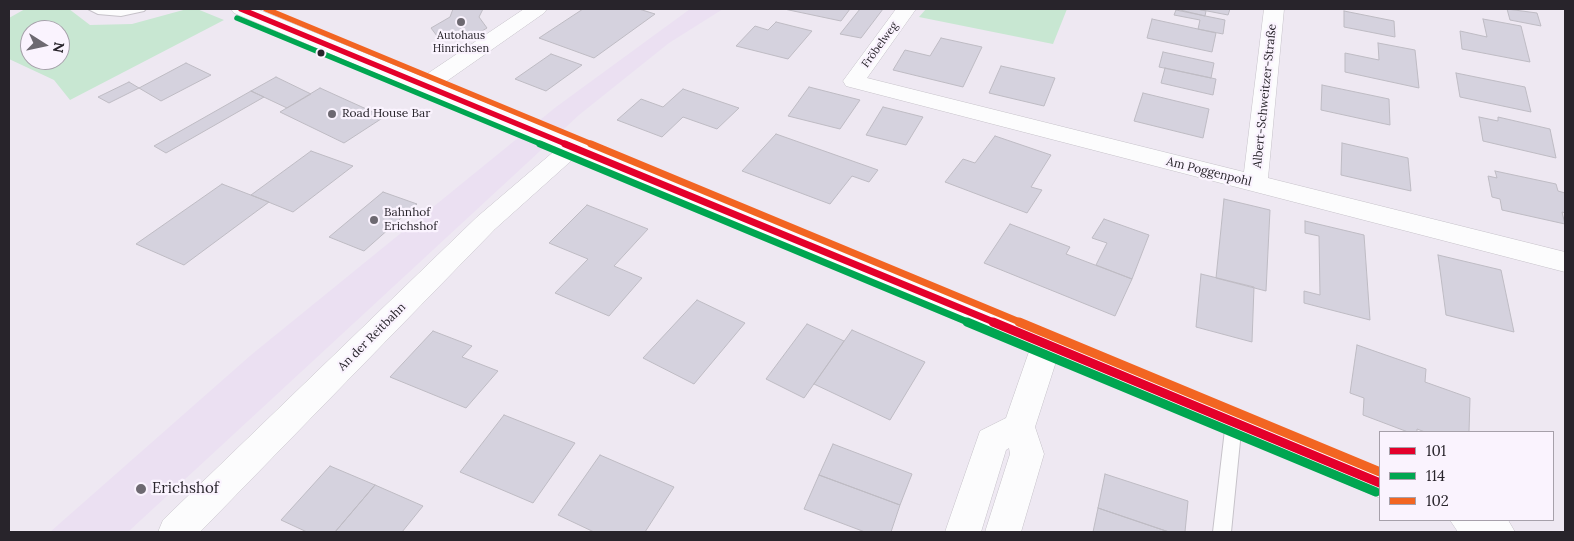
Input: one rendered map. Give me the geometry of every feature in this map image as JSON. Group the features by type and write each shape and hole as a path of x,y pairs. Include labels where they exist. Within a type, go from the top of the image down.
{"street":[{"path":"240,9 1379,483"},
{"path":"426,85 537,9"},
{"name":"Fröbelweg","path":"854,81 906,9"},
{"name":"Albert-Schweitzer-Straße","path":"1255,184 1274,9"},
{"name":"Am Poggenpohl","path":"854,81 1565,262"},
{"name":"An der Reitbahn","path":"176,532 486,223 573,146"},
{"path":"1003,532 1027,454 1019,426 1047,343"},
{"path":"963,532 992,441 1019,426"},
{"path":"1470,521 1497,532"}],"lane":[{"path":"92,9 121,13 142,9"},
{"path":"1222,532 1234,421"}],"shaded area":[{"path":"690,9 723,9 669,43 579,115 128,532 50,532 251,355 556,107"}],"green space":[{"path":"25,9 69,9 90,25 132,24 187,9 197,9 224,20 70,100 54,80 33,70 70,70 70,20 20,20 20,64 9,59 9,18"},
{"path":"926,9 1067,9 1053,44 919,17"}],"building":[{"name":"Autohaus Hinrichsen","path":"453,9 483,9 479,17 487,28 467,40 440,40 431,28 450,17"},
{"path":"583,9 639,9 655,14 594,58 539,38"},
{"path":"784,9 850,9 841,21"},
{"path":"860,9 883,9 861,38 840,34"},
{"path":"1176,9 1197,9 1206,11 1205,16"},
{"path":"1197,9 1230,9 1228,15"},
{"path":"1507,9 1537,13 1541,26 1510,20"},
{"path":"1176,10 1225,20 1223,34 1198,29 1200,20 1174,15"},
{"path":"1344,11 1394,21 1395,37 1344,27"},
{"path":"1152,19 1216,33 1212,52 1147,38"},
{"path":"1483,19 1521,26 1530,62 1462,49 1460,31 1487,37"},
{"path":"776,22 812,31 788,59 736,46 755,26 768,30"},
{"path":"941,38 982,47 963,87 893,70 905,50 930,56"},
{"path":"1378,43 1415,50 1419,88 1345,72 1345,53 1379,60"},
{"path":"1163,52 1214,63 1211,78 1159,67"},
{"path":"551,54 582,65 546,91 515,79"},
{"path":"186,63 211,75 161,101 139,88"},
{"path":"1001,66 1055,78 1044,106 989,93"},
{"path":"1165,68 1216,79 1213,95 1161,83"},
{"path":"1456,73 1525,87 1531,112 1460,97"},
{"path":"276,77 311,94 287,108 251,91"},
{"path":"129,82 139,88 109,103 98,97"},
{"path":"1322,85 1389,99 1390,125 1321,110"},
{"path":"809,87 860,100 840,129 788,116"},
{"name":"Road House Bar","path":"320,88 384,117 344,143 280,112"},
{"path":"683,89 739,108 717,129 683,117 662,137 617,120 641,99 663,107"},
{"path":"251,91 264,97 166,153 154,146"},
{"path":"1143,93 1209,109 1203,138 1134,121"},
{"path":"883,107 923,117 906,145 866,135"},
{"path":"1479,117 1498,121 1498,117 1550,129 1556,158 1483,141"},
{"path":"776,134 878,170 869,182 852,176 830,204 742,171"},
{"path":"995,136 1051,155 1031,187 1042,190 1027,213 945,182 963,159 975,163"},
{"path":"1342,143 1408,158 1411,191 1341,175"},
{"path":"311,151 353,166 293,212 251,195"},
{"path":"1495,171 1556,184 1558,191 1565,193 1565,213 1562,212 1565,224 1502,210 1500,199 1492,197 1488,176 1497,178"},
{"path":"222,184 269,202 184,265 136,244"},
{"name":"Bahnhof Erichshof","path":"383,192 417,204 364,251 329,237"},
{"path":"1224,199 1270,210 1266,291 1216,278"},
{"path":"587,205 648,229 614,266 642,278 609,316 555,293 588,259 549,243"},
{"path":"1104,219 1149,235 1132,279 1096,265 1107,243 1092,238"},
{"path":"1305,221 1364,235 1370,320 1304,303 1304,291 1320,295 1319,236 1305,233"},
{"path":"1010,224 1070,247 1066,254 1132,279 1115,316 984,263"},
{"path":"1438,255 1501,270 1514,332 1446,315"},
{"path":"1201,274 1254,287 1252,342 1196,327"},
{"path":"697,300 745,323 694,384 643,358"},
{"path":"807,324 844,341 804,398 766,379"},
{"path":"852,330 925,362 890,420 814,384"},
{"path":"433,331 472,346 462,357 498,371 466,408 390,377"},
{"path":"1357,345 1426,369 1425,382 1470,398 1469,431 1422,431 1417,429 1417,431 1405,431 1363,415 1364,398 1350,393"},
{"path":"504,415 575,443 533,503 460,472"},
{"path":"833,444 912,474 900,505 819,475"},
{"path":"600,455 674,487 645,532 594,532 558,515"},
{"path":"330,466 375,485 335,532 307,532 281,520"},
{"path":"1105,474 1188,501 1185,532 1169,532 1098,508"},
{"path":"819,475 900,505 891,532 865,532 804,509"},
{"path":"375,485 423,506 402,532 335,532"},
{"path":"1098,508 1169,532 1093,532"}],"transit line":[{"name":"101","path":"241,9 1379,483"},
{"name":"102","path":"266,9 1379,472"},
{"name":"114","path":"237,18 1376,492"}],"place":[{"name":"Autohaus Hinrichsen","path":"461,22"},
{"name":"Road House Bar","path":"332,114"},
{"name":"Bahnhof Erichshof","path":"374,220"},
{"name":"Erichshof","path":"141,489"}]}
